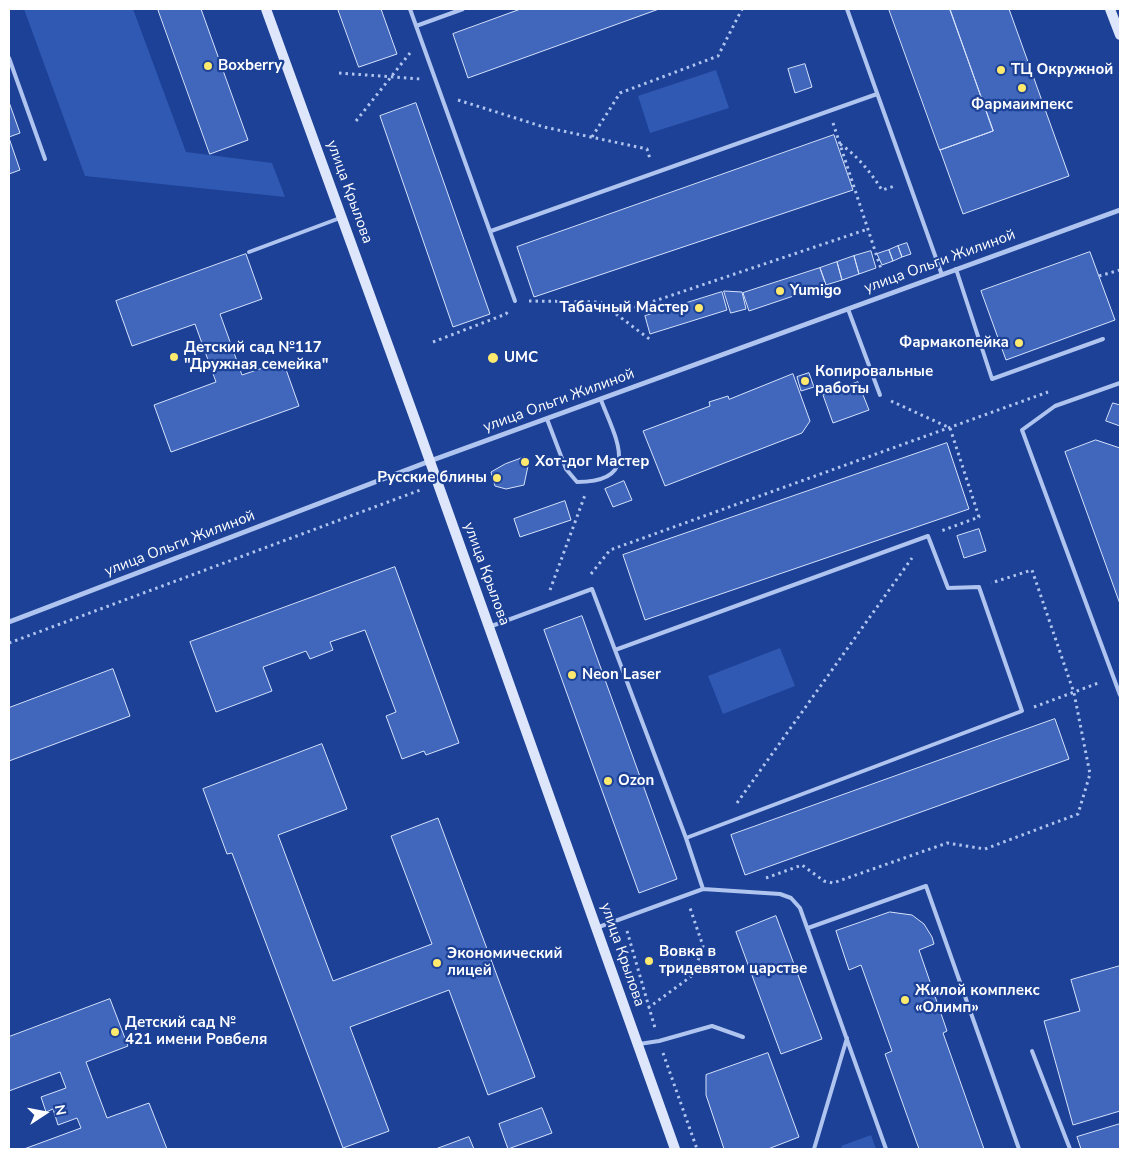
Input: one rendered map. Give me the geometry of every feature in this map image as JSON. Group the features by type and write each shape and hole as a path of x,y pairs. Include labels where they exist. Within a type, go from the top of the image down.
{"street":[{"name":"улица Крылова","path":"266,9 430,461 675,1149"},
{"path":"1110,9 1120,36"},
{"name":"улица Ольги Жилиной","path":"9,622 430,461 1120,210"}],"lane":[{"path":"410,9 515,301"},
{"path":"416,26 463,9"},
{"path":"846,9 942,275"},
{"path":"9,58 45,159"},
{"path":"491,231 876,94"},
{"path":"249,252 342,218"},
{"path":"956,269 992,379 1103,339"},
{"path":"848,309 880,395"},
{"path":"1120,383 1055,406 1022,430 1120,695"},
{"path":"547,419 566,469 577,482 590,481 616,469 621,459 618,445 601,400"},
{"path":"615,650 928,536 948,588 979,587 1022,711 686,838"},
{"path":"489,627 592,588 704,889"},
{"path":"808,928 926,886 1020,1149"},
{"path":"596,928 704,889 786,895 796,902 808,928 886,1149"},
{"path":"637,1044 659,1041 712,1026 744,1037"},
{"path":"814,1149 847,1038"},
{"path":"1032,1051 1070,1149"}],"path":[{"path":"592,137 620,93 718,56 742,9"},
{"path":"356,121 421,40"},
{"path":"340,73 436,80"},
{"path":"441,95 544,127 647,149 654,173"},
{"path":"828,111 882,269"},
{"path":"840,144 851,151 873,176 882,190 908,181"},
{"path":"616,314 868,229"},
{"path":"1099,276 1120,270"},
{"path":"538,300 600,302 652,341"},
{"path":"433,342 506,314 515,301"},
{"path":"592,588 589,578 610,550 1056,388 1066,402"},
{"path":"722,825 928,536 979,517 950,428 880,395"},
{"path":"549,593 590,481"},
{"path":"9,643 438,484"},
{"path":"763,879 802,866 824,881 833,884 947,843 985,849 1078,814 1090,774 1074,693 1032,570 979,587"},
{"path":"1022,711 1114,678"},
{"path":"648,1008 693,975 703,946 686,896"}],"shaded area":[{"path":"24,9 133,9 186,152 272,163 285,197 85,176"},
{"path":"716,70 729,108 650,133 638,96"},
{"path":"780,648 795,686 723,714 708,676"},
{"path":"871,1135 876,1149 842,1149 841,1146"}],"building":[{"path":"158,9 201,9 248,140 210,154"},
{"path":"338,9 381,9 397,54 359,67"},
{"path":"521,9 659,9 468,78 453,34"},
{"path":"889,9 950,9 993,131 940,150"},
{"name":"ТЦ Окружной","path":"950,9 1009,9 1069,176 963,214 940,150 993,131"},
{"path":"805,64 812,87 795,93 788,69"},
{"path":"9,102 20,133 9,137"},
{"path":"416,103 490,314 453,327 380,116"},
{"path":"834,135 853,190 534,297 517,247"},
{"path":"9,138 20,170 9,174"},
{"path":"907,243 911,254 902,257 898,246"},
{"path":"898,246 902,257 893,261 889,250"},
{"path":"889,250 893,261 882,265 877,254"},
{"path":"871,251 876,268 859,274 854,256"},
{"path":"1090,252 1115,320 1006,360 981,291"},
{"path":"246,254 262,299 220,314 242,375 283,361 299,406 171,452 154,405 216,382 195,324 132,346 116,301"},
{"path":"854,256 859,274 842,280 837,262"},
{"path":"837,262 842,280 826,285 820,268"},
{"path":"820,268 826,285 749,311 743,293"},
{"path":"724,291 742,292 746,309 731,313"},
{"path":"722,292 727,310 650,334 645,316"},
{"path":"809,373 814,387 801,391 797,377"},
{"path":"793,374 810,421 802,433 665,486 643,431 710,406 709,402 728,396 729,399"},
{"path":"858,382 869,410 833,423 823,395"},
{"path":"1113,403 1120,405 1120,426 1106,421"},
{"path":"1096,440 1120,448 1120,604 1065,452"},
{"path":"947,443 969,509 645,620 623,555"},
{"path":"525,457 528,466 524,485 506,489 495,486 491,472 505,464"},
{"path":"624,481 632,500 613,507 605,489"},
{"path":"565,501 571,520 520,537 514,519"},
{"path":"979,529 986,551 964,558 957,536"},
{"path":"395,567 459,743 426,755 424,751 402,759 386,716 396,712 365,630 330,642 333,650 310,659 306,651 263,667 272,691 216,712 190,642"},
{"path":"582,616 677,879 639,893 544,630"},
{"path":"113,669 130,716 9,761 9,708"},
{"path":"1055,719 1069,759 745,875 731,835"},
{"name":"Экономический лицей","path":"322,744 347,809 278,835 333,981 432,944 391,836 438,818 535,1077 488,1095 449,990 350,1027 389,1131 343,1148 232,853 227,854 203,789"},
{"name":"Жилой комплекс «Олимп»","path":"890,912 912,915 924,924 932,937 934,944 919,950 947,1031 943,1033 984,1149 919,1149 885,1054 892,1051 861,965 849,970 836,931"},
{"path":"776,916 822,1039 781,1054 736,932"},
{"path":"1120,966 1120,1111 1073,1125 1044,1021 1080,1011 1071,980"},
{"path":"110,999 128,1046 86,1062 107,1118 149,1103 167,1149 24,1149 81,1128 77,1118 58,1125 53,1109 46,1112 41,1097 66,1088 60,1072 9,1091 9,1037"},
{"path":"768,1053 799,1137 768,1149 724,1149 706,1095 706,1075"},
{"path":"542,1108 552,1133 508,1149 499,1124"},
{"path":"1120,1124 1120,1149 1081,1149 1077,1137"},
{"path":"469,1137 474,1149 436,1149"}],"place":[{"name":"Boxberry","path":"208,66"},
{"name":"ТЦ Окружной","path":"1001,70"},
{"name":"Фармаимпекс","path":"1022,88"},
{"name":"Yumigo","path":"780,291"},
{"name":"Табачный Мастер","path":"699,308"},
{"name":"Фармакопейка","path":"1019,343"},
{"name":"Детский сад №117 \"Дружная семейка\"","path":"174,357"},
{"name":"UMC","path":"493,358"},
{"name":"Копировальные работы","path":"805,381"},
{"name":"Хот-дог Мастер","path":"525,462"},
{"name":"Русские блины","path":"497,478"},
{"name":"Neon Laser","path":"572,675"},
{"name":"Ozon","path":"608,781"},
{"name":"Вовка в тридевятом царстве","path":"649,961"},
{"name":"Экономический лицей","path":"437,963"},
{"name":"Жилой комплекс «Олимп»","path":"905,1000"},
{"name":"Детский сад № 421 имени Ровбеля","path":"115,1032"}]}
